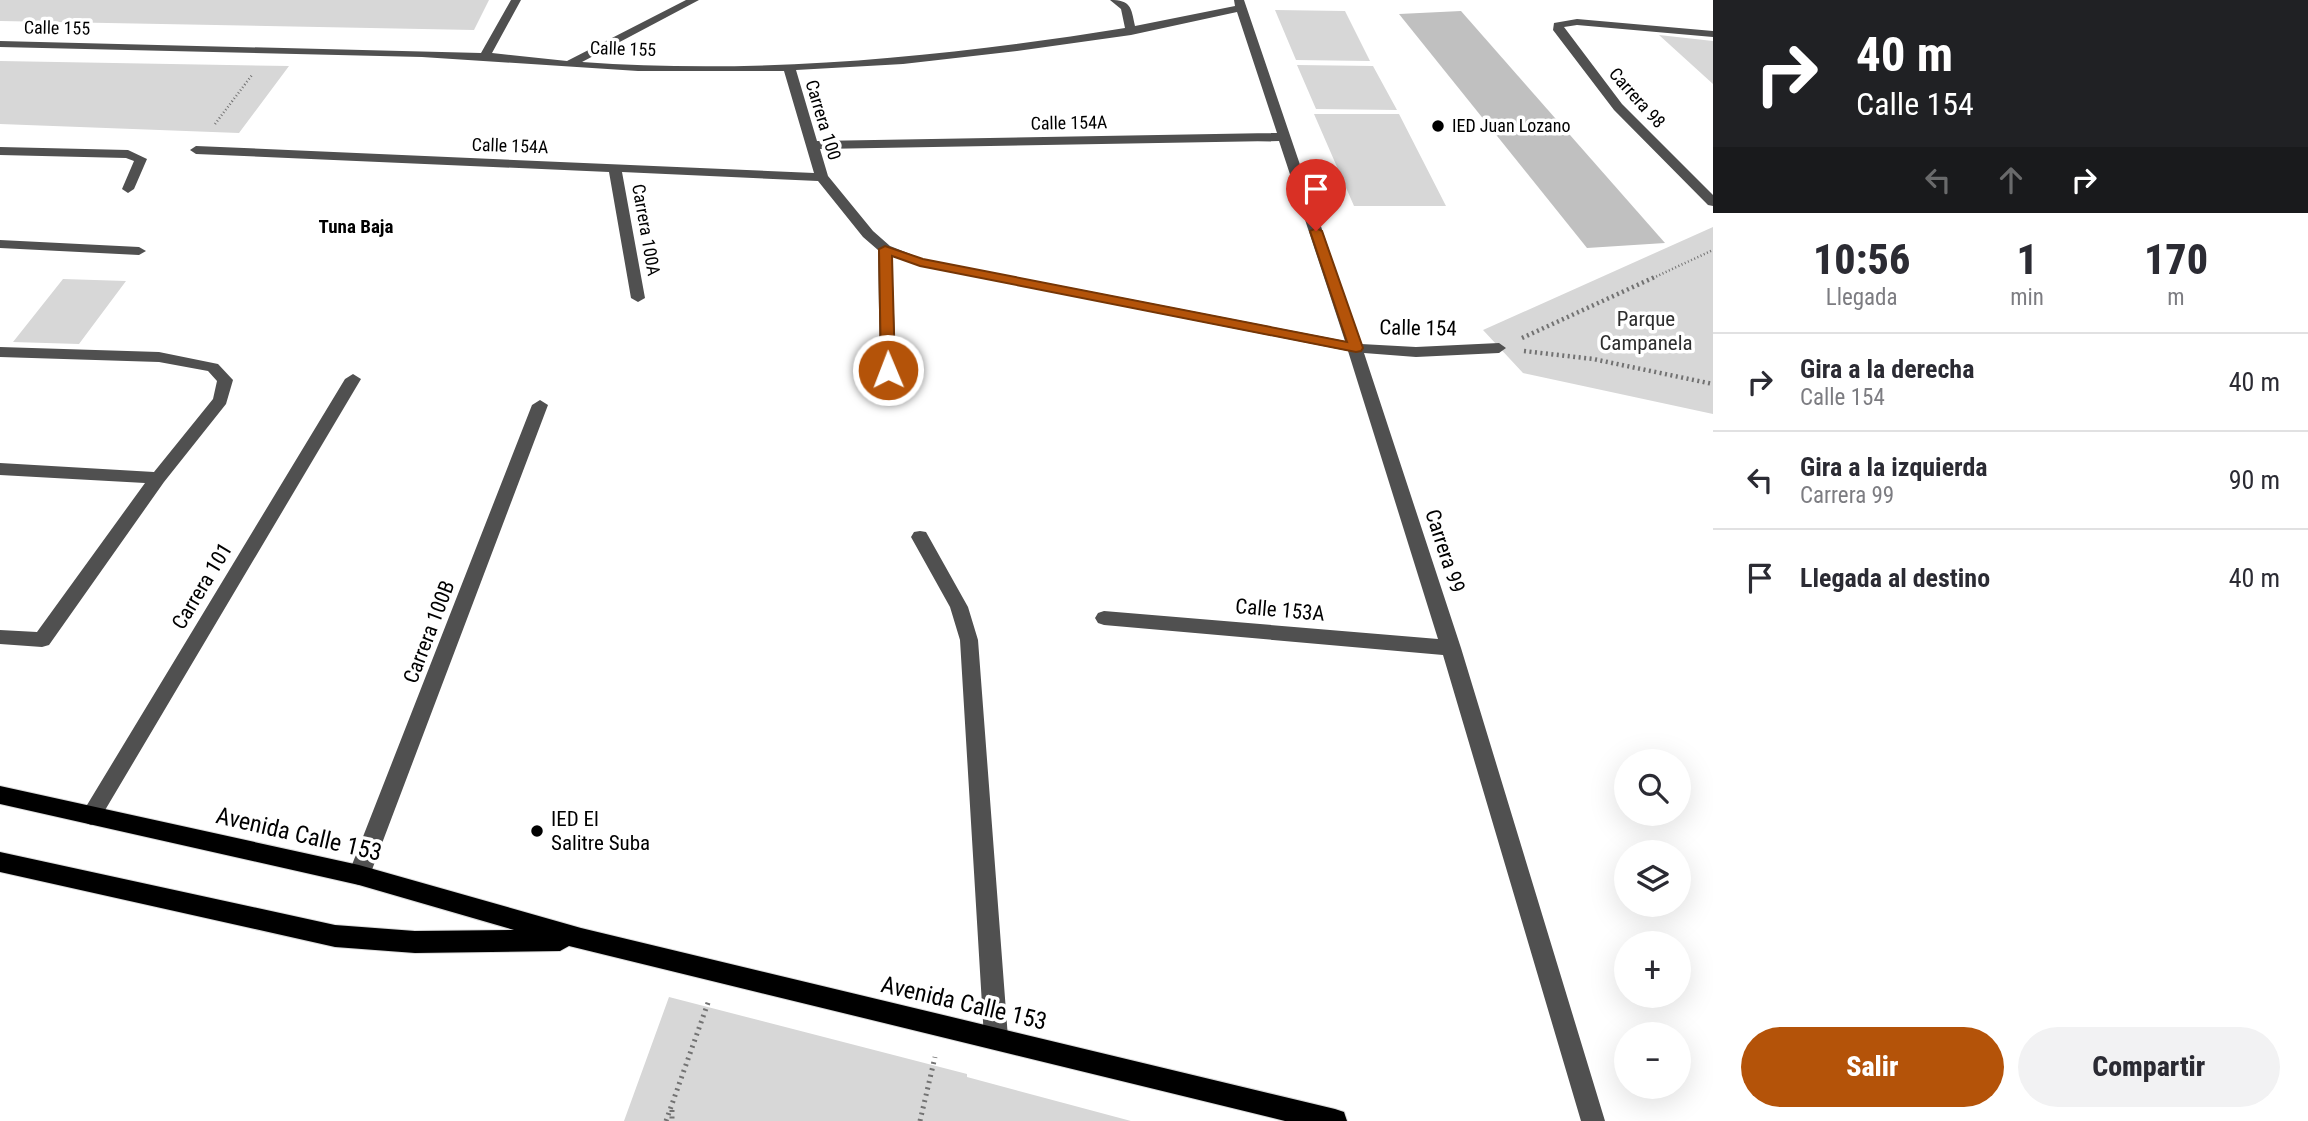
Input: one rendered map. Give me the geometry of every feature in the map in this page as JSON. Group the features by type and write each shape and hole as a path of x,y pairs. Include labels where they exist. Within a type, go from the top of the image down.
{"main road":[{"name":"Avenida Calle 153","path":"0,795 359,876 581,939 1335,1121"},
{"name":"Avenida Calle 153","path":"0,862 335,936 415,942 581,939"}],"street":[{"path":"485,56 516,0"},
{"path":"568,64 694,0"},
{"path":"1115,0 1126,8 1131,32"},
{"name":"Calle 155","path":"0,44 485,56 568,64 698,69 789,67 898,61 1131,32 1241,4"},
{"name":"Carrera 99","path":"1241,4 1251,42 1356,348 1452,648 1593,1121"},
{"name":"Carrera 98","path":"1713,34 1577,22 1558,25 1559,30 1618,107 1713,202"},
{"name":"Carrera 100","path":"789,67 822,177 868,234 885,249"},
{"name":"Calle 154A","path":"812,145 1284,137"},
{"name":"Calle 154A","path":"196,150 822,177"},
{"path":"0,151 128,154 141,159 128,189"},
{"name":"Carrera 100A","path":"615,168 638,298"},
{"path":"0,244 139,251"},
{"path":"885,249 888,370"},
{"name":"Calle 154","path":"885,249 920,262 1356,348 1416,352 1499,348"},
{"path":"0,352 159,357 213,367 225,380 221,400 158,478 42,640 0,637"},
{"name":"Carrera 101","path":"91,816 353,379"},
{"name":"Carrera 100B","path":"359,876 540,405"},
{"path":"0,469 158,478"},
{"path":"920,537 960,607 969,640 996,1038"},
{"name":"Calle 153A","path":"1104,618 1452,648"}],"path":[{"path":"196,150 270,50"},
{"path":"1499,348 1713,250"},
{"path":"1499,348 1594,359 1713,384"},
{"path":"666,1121 719,973"},
{"path":"920,1121 935,1056"},
{"path":"672,1106 673,1121"}],"green space":[{"path":"0,0 489,0 474,30 0,21"},
{"path":"1275,10 1345,11 1370,61 1296,60"},
{"path":"1659,35 1713,41 1713,84"},
{"path":"0,61 289,66 239,133 0,124"},
{"path":"1297,65 1373,66 1397,110 1316,109"},
{"path":"1314,114 1399,114 1446,206 1354,206"},
{"name":"Parque Campanela","path":"1713,227 1713,414 1523,373 1483,330"},
{"path":"63,279 126,281 79,344 13,342"},
{"path":"669,997 967,1074 967,1077 1131,1121 624,1121"}],"building":[{"path":"1461,11 1665,243 1587,248 1399,14"}],"place":[{"name":"IED Juan Lozano","path":"1438,126"},
{"name":"IED El Salitre Suba","path":"537,831"}],"district":[{"name":"Tuna Baja","path":"356,226"}],"route":[{"path":"888,370 885,249 920,262 1356,348 1316,231"}]}
